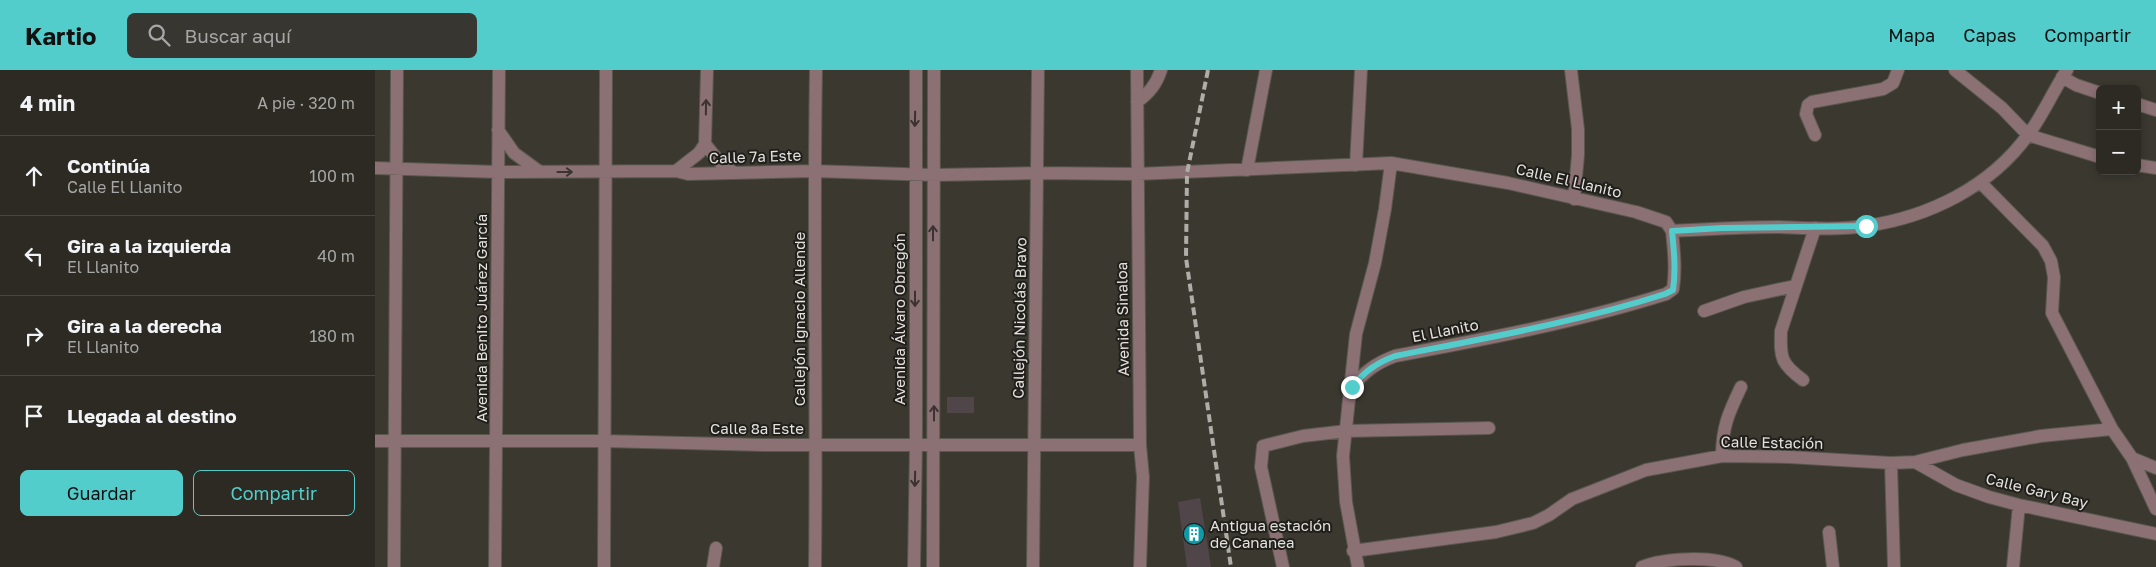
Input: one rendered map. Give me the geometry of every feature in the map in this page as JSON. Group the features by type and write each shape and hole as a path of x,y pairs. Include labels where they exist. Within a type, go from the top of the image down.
{"street":[{"path":"394,567 397,70"},
{"name":"Avenida Benito Juárez García","path":"495,567 499,70"},
{"path":"604,567 606,70"},
{"path":"676,171 699,153 705,144 707,70"},
{"name":"Callejón Ignacio Allende","path":"815,567 817,445 814,170 816,70"},
{"name":"Avenida Álvaro Obregón","path":"913,567 916,444 916,70"},
{"path":"933,567 935,443 934,70"},
{"name":"Callejón Nicolás Bravo","path":"1033,567 1038,70"},
{"name":"Avenida Sinaloa","path":"1137,70 1140,445 1143,477 1140,567"},
{"path":"1137,102 1148,94 1157,81 1161,70"},
{"path":"1247,170 1266,70"},
{"path":"1356,165 1361,70"},
{"path":"1571,70 1578,129 1574,198"},
{"path":"1815,136 1807,114 1808,105 1813,102 1883,90 1893,83 1899,70"},
{"path":"1955,70 2002,108 2028,135 2096,156"},
{"path":"1672,231 1722,228 1866,226 1908,217 1944,204 1981,183 2003,163 2028,135 2064,74 2076,85 2096,92"},
{"path":"2141,105 2156,110"},
{"path":"498,130 514,153 540,172"},
{"path":"705,144 722,165 733,172"},
{"path":"1358,567 1353,551 1346,502 1343,456 1352,387 1352,366 1356,334 1375,263 1391,163"},
{"name":"Calle El Llanito","path":"1137,174 1391,163 1460,174 1655,217 1666,222 1672,231"},
{"path":"2141,165 2156,168"},
{"name":"Calle 7ª Este","path":"375,168 498,172 676,171 688,174 814,170 915,174 1137,174"},
{"path":"1981,183 2043,246 2051,261 2054,277 2051,313 2112,429 2131,458 2156,509"},
{"path":"1803,380 1787,368 1780,349 1781,331 1815,228"},
{"name":"El Llanito","path":"1352,387 1376,363 1395,356 1596,315 1665,294 1673,290 1675,262 1672,231"},
{"path":"915,266 934,267"},
{"path":"1703,311 1744,297 1795,286"},
{"path":"1722,456 1722,436 1725,421 1741,387"},
{"path":"1283,567 1261,468 1263,446 1303,436 1346,431 1489,428"},
{"name":"Calle Estación","path":"1353,551 1496,532 1533,523 1572,500 1646,470 1722,456 1789,456 1891,463 1915,462 1963,450 2041,436 2112,429"},
{"name":"Calle 8ª Este","path":"375,441 604,441 817,445 935,443 1140,445"},
{"path":"2131,458 2156,468"},
{"name":"Calle Gary Bay","path":"1915,462 1956,485 2019,505 2156,534"},
{"path":"1891,463 1894,567"},
{"path":"2013,567 2019,505"},
{"path":"1829,532 1833,567"},
{"path":"713,567 716,548"},
{"path":"1642,567 1668,561 1700,560 1725,563 1736,567"}],"building":[{"path":"947,397 974,397 974,413 947,413"},
{"name":"Antigua estación de Cananea","path":"1200,498 1211,567 1187,567 1178,502"}],"railway":[{"path":"1208,70 1187,173 1186,258 1231,567"}],"place":[{"name":"Antigua estación de Cananea","path":"1194,534"}],"route":[{"path":"1352,387 1376,363 1395,356 1596,315 1665,294 1673,290 1675,262 1672,231 1722,228 1866,226"}]}
